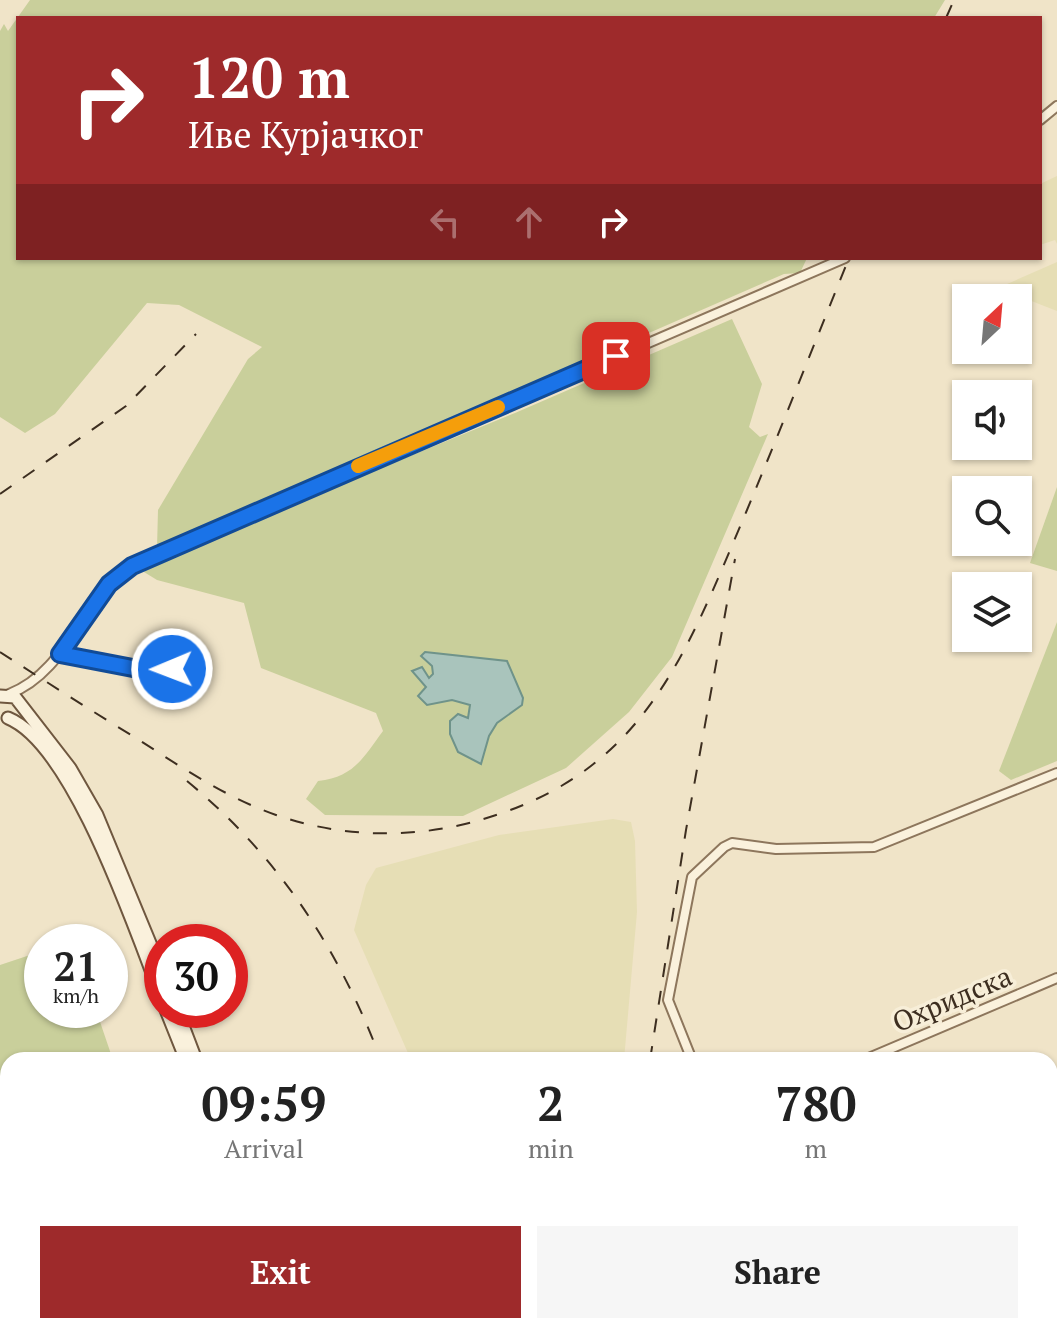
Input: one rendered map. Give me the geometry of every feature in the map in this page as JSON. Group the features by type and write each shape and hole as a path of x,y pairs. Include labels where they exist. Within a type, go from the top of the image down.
{"main road":[{"path":"3,717 16,713 11,699"},
{"path":"11,699 54,747 84,791 116,857 144,927"},
{"path":"3,717 29,731 65,778 88,819 144,955"},
{"path":"173,1028 183,1052"},
{"path":"184,1028 193,1052"}],"street":[{"path":"11,699 60,654 109,584 132,566 840,260"},
{"path":"60,654 164,674 171,672 172,660"},
{"path":"689,1052 668,1000 692,877 724,847 732,843 776,849 874,847 1057,773"},
{"name":"Охридска","path":"883,1052 1057,978"}],"shaded area":[{"path":"1057,176 1057,244 1055,240 1042,244 1042,183"},
{"path":"1057,262 1057,311 1032,301 1032,284 1007,284"},
{"path":"613,819 631,822 635,841 637,912 625,1052 407,1052 354,930 366,885 376,868 499,835"}],"green space":[{"path":"30,0 945,0 935,16 19,16"},
{"path":"16,20 16,260 806,260 800,273 784,274 157,548 158,510 248,359 262,347 179,305 147,303 55,414 25,433 0,417 0,31 4,24 8,31"},
{"path":"732,319 762,384 749,427 760,437 768,434 672,657 629,712 566,768 463,816 325,815 306,799 318,781 349,771 363,758 383,731 376,713 261,668 244,603 157,580 144,572 149,563 515,413"},
{"path":"1057,487 1057,571 1030,563"},
{"path":"1057,622 1057,761 1011,780 999,771"},
{"path":"24,957 24,1028 102,1028 110,1052 0,1052 0,965"}],"water":[{"path":"425,652 507,661 523,698 522,705 497,723 489,736 481,764 458,752 450,734 450,721 458,714 468,718 470,705 452,700 427,705 418,696 426,687 412,671 422,667 429,678 433,674 432,666 421,656"}],"railway":[{"path":"947,16 954,0"},
{"path":"0,652 204,781 257,808 299,822 346,831 417,832 465,824 525,804 575,778 615,745 648,707 676,664 724,565 848,260"},
{"path":"0,494 126,406 196,334"},
{"path":"651,1052 686,830 735,559"},
{"path":"187,781 250,841 303,907 346,980 378,1052"}],"slow traffic":[{"path":"358,466 498,407"}],"route":[{"path":"172,669 169,674 148,672 60,654 109,584 132,566 616,356"}]}
